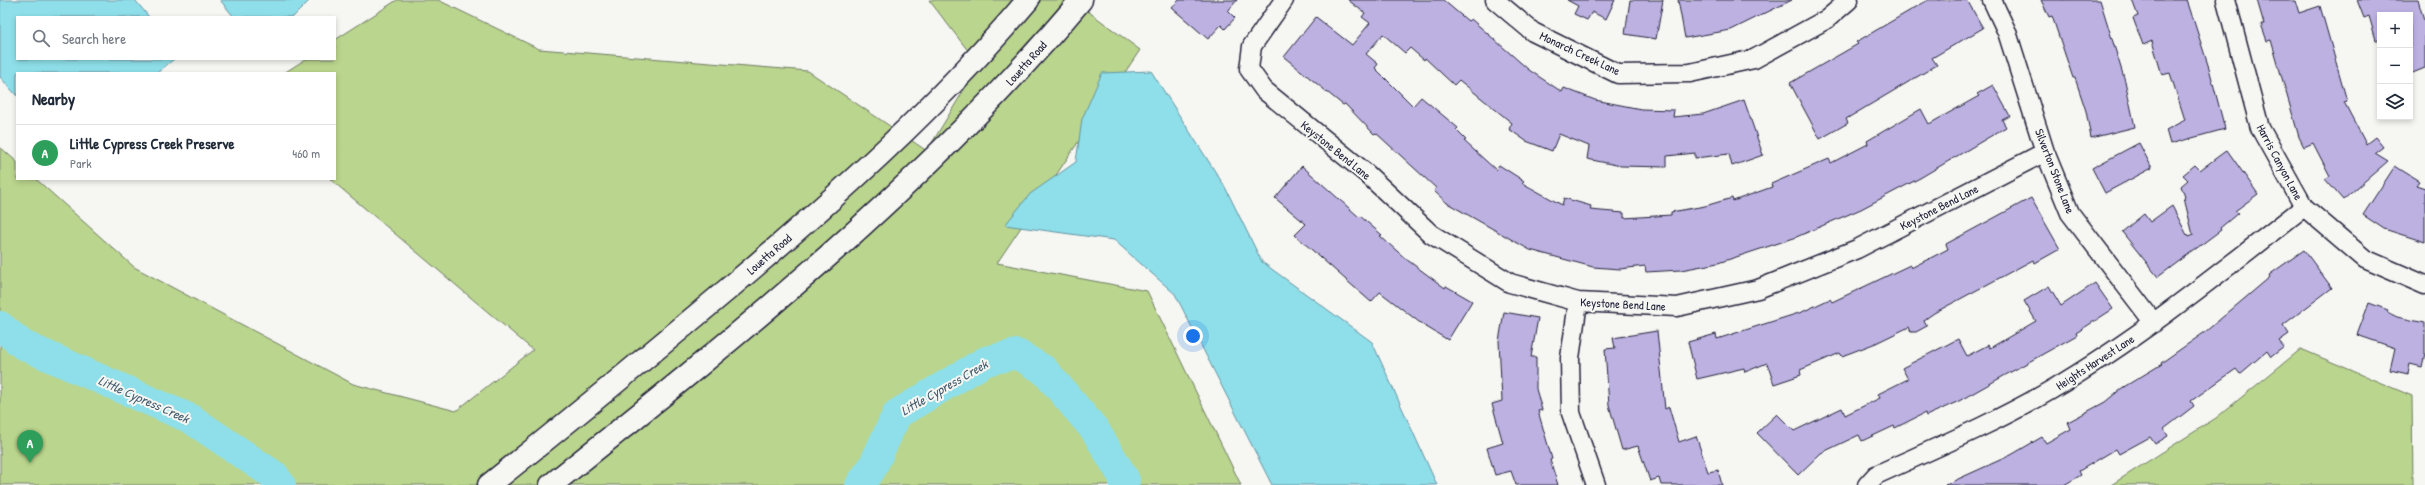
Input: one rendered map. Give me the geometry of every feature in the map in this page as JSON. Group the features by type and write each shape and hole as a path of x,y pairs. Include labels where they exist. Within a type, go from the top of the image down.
{"main road":[{"name":"Louetta Road","path":"489,485 660,346 840,193 995,40 1028,0"},
{"name":"Louetta Road","path":"551,485 695,369 874,215 1029,62 1081,0"}],"street":[{"name":"Keystone Bend Lane","path":"1284,0 1252,46 1249,69 1264,90 1366,174 1431,234 1510,283 1578,302 1677,307 1758,289 1857,249 2045,152"},
{"name":"Monarch Creek Lane","path":"1495,0 1533,32 1618,74 1690,73 1754,59 1828,19 1849,0"},
{"name":"Silverton Stone Lane","path":"1992,0 2007,32 2045,152 2070,213 2154,324"},
{"name":"Harris Canyon Lane","path":"2226,0 2260,128 2304,207 2365,259 2425,285"},
{"name":"Heights Harvest Lane","path":"1866,485 1876,475 1992,422 2051,390 2154,324 2304,207"},
{"path":"1578,302 1570,358 1571,412 1596,485"}],"green space":[{"path":"397,0 438,0 539,49 808,71 927,151 979,65 929,0 1073,0 1140,50 997,263 1147,291 1241,485 0,485 0,147 16,161 16,180 37,180 134,267 353,384 456,411 533,350 331,180 336,180 336,72 286,72 304,60 336,60 336,39"},
{"path":"2301,349 2412,396 2413,485 2111,485 2216,418"}],"water":[{"path":"0,0 135,0 148,16 16,16 16,60 173,60 158,72 16,72 16,95 0,77"},
{"path":"220,0 310,0 294,16 233,16"},
{"path":"1151,71 1225,187 1262,262 1372,342 1437,485 1272,485 1175,294 1114,240 1005,225 1030,194 1076,162 1082,119 1102,73"}],"building":[{"path":"1179,0 1237,0 1228,11 1235,18 1225,29 1221,25 1208,39 1172,8"},
{"path":"1348,0 1443,0 1468,21 1471,19 1529,70 1562,92 1564,88 1595,100 1641,109 1674,110 1673,117 1703,114 1744,100 1763,155 1732,166 1729,154 1695,158 1695,153 1667,156 1667,167 1621,166 1587,159 1589,146 1559,134 1552,151 1526,141 1509,129 1512,123 1459,80 1454,85 1425,58 1424,60 1410,48 1405,53 1383,34 1366,54 1378,64 1375,68 1413,106 1421,97 1458,128 1456,130 1466,140 1464,141 1496,170 1499,165 1524,181 1522,183 1562,205 1564,198 1591,206 1590,210 1624,213 1624,218 1671,215 1671,212 1705,206 1732,198 1733,201 1772,187 1771,184 1829,159 1831,163 1868,144 1867,141 1921,109 1929,124 1979,96 1977,94 1993,85 2010,116 2002,120 2006,127 1920,178 1861,209 1794,238 1718,263 1681,270 1646,272 1645,266 1620,269 1593,267 1530,250 1447,203 1434,191 1436,188 1376,133 1374,134 1345,104 1343,105 1284,57 1316,17 1352,45 1370,23 1362,17 1365,13"},
{"path":"1567,0 1615,0 1606,19 1592,12 1587,20 1574,14 1578,6"},
{"path":"1630,0 1663,0 1656,39 1625,34"},
{"path":"1678,0 1792,0 1731,30 1685,38"},
{"path":"1928,0 1967,0 1983,28 1932,58 1937,65 1846,119 1848,123 1820,139 1790,83 1858,44 1856,42"},
{"path":"2041,0 2100,0 2125,81 2135,127 2091,138 2086,111 2075,78 2073,78 2052,16 2049,17"},
{"path":"2132,0 2187,0 2209,68 2225,129 2170,144 2166,130 2185,120 2170,73 2162,75 2152,41 2143,45 2133,18 2138,16"},
{"path":"2257,0 2295,0 2299,13 2320,6 2347,101 2344,102 2366,144 2375,137 2383,147 2375,153 2388,161 2343,200 2325,179 2330,176 2313,143 2304,147 2299,137 2271,40 2267,41 2261,24 2264,24"},
{"path":"2357,0 2418,0 2425,24 2425,68 2413,73 2413,12 2377,12 2377,40 2369,16 2364,18"},
{"path":"2139,143 2152,168 2105,193 2092,168"},
{"path":"2227,150 2258,194 2235,211 2238,213 2220,228 2221,230 2158,277 2122,232 2144,214 2150,222 2172,206 2188,237 2193,235 2185,197 2181,186 2188,180 2183,175 2195,165 2200,170"},
{"path":"1302,166 1359,217 1360,216 1382,235 1380,236 1406,259 1445,288 1446,286 1472,301 1448,340 1423,325 1380,292 1371,302 1295,235 1306,224 1275,198"},
{"path":"2395,166 2419,181 2416,185 2425,188 2425,242 2384,229 2363,215"},
{"path":"2031,198 2060,249 2035,263 2033,260 1934,313 1924,320 1927,326 1916,332 1911,332 1909,327 1876,343 1842,356 1840,353 1800,370 1801,375 1774,384 1767,363 1745,372 1744,368 1697,379 1688,342 1716,334 1717,339 1802,312 1830,299 1832,302 1910,265 1911,268 1948,249 1946,244"},
{"path":"2304,250 2332,288 2283,325 2289,334 2279,341 2284,347 2271,357 2267,351 2240,374 2236,369 2191,401 2194,406 2164,429 2168,436 2155,444 2150,437 2119,454 2116,449 2079,471 2081,475 2064,485 1945,485 2011,455 2042,437 2046,443 2071,429 2068,422 2105,402 2122,388 2162,364 2161,363 2205,332 2270,277 2269,275"},
{"path":"2095,283 2113,309 2076,333 2077,335 1959,401 1926,416 1925,413 1895,428 1894,426 1862,441 1859,435 1821,453 1798,475 1757,433 1777,414 1794,431 1842,408 1845,415 1880,398 1878,394 1908,379 1902,368 1958,339 1967,356 1988,345 1990,348 2036,321 2024,301 2049,286 2061,306"},
{"path":"2369,303 2388,310 2387,312 2397,317 2425,323 2425,353 2422,367 2410,364 2408,374 2390,370 2395,348 2357,335"},
{"path":"1504,312 1538,318 1531,357 1536,357 1536,389 1542,410 1538,411 1552,459 1550,460 1558,485 1516,485 1511,471 1495,475 1487,448 1503,443 1492,404 1502,401 1499,341"},
{"path":"1657,331 1665,409 1669,407 1679,442 1696,436 1708,472 1718,470 1722,485 1661,485 1659,478 1650,481 1638,446 1622,450 1609,405 1605,349 1615,348 1613,338"}],"waterway":[{"name":"Little Cypress Creek","path":"0,326 23,345 191,419 275,476 281,485"},
{"name":"Little Cypress Creek","path":"860,485 872,468 897,414 986,361 1017,354 1044,370 1095,430 1125,480 1124,485"}],"place":[{"name":"Little Cypress Creek Preserve","path":"30,463"}]}
